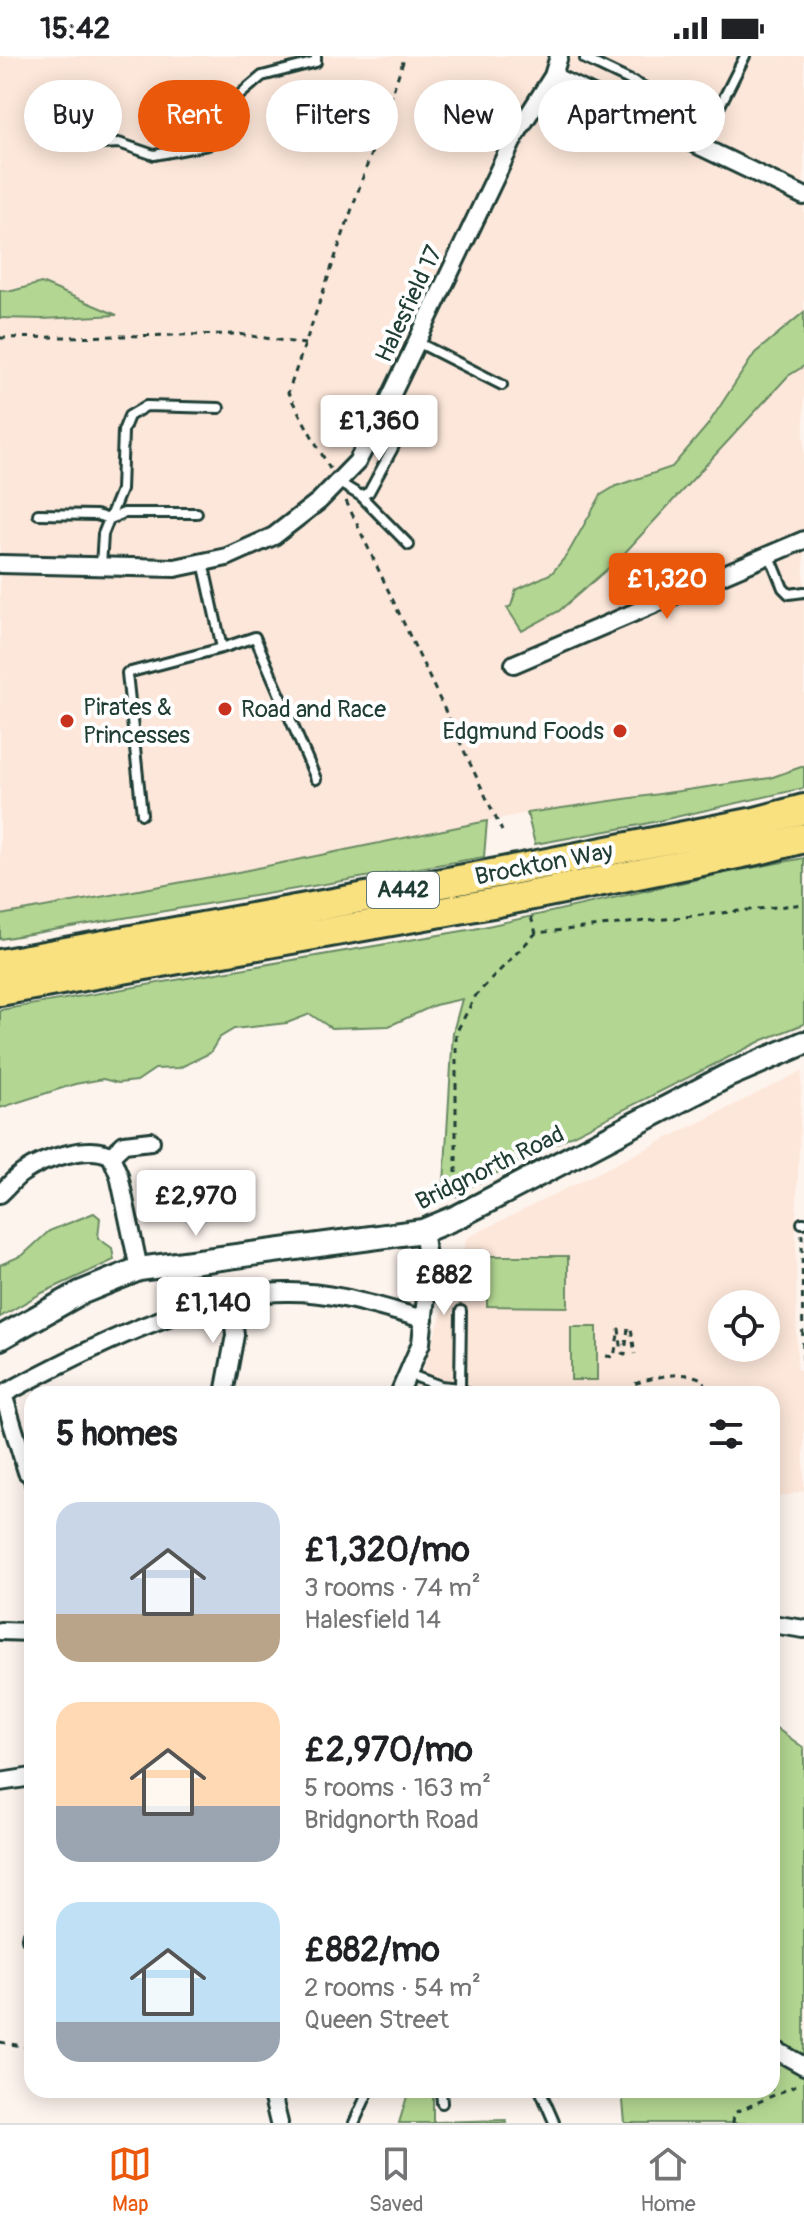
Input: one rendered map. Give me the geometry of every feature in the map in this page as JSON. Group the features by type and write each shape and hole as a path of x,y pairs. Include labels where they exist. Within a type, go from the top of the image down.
{"highway":[{"name":"Brockton Way","path":"0,964 497,873 755,822 804,809"},
{"name":"Brockton Way","path":"0,991 498,902 804,838"}],"street":[{"name":"Halesfield 17","path":"0,564 175,568 227,557 274,536 337,482 357,462 372,436 515,136 553,76 559,56"},
{"path":"553,76 561,80"},
{"path":"712,152 804,196"},
{"path":"514,664 804,540"},
{"name":"Bridgnorth Road","path":"0,1338 80,1293 139,1269 423,1231 457,1217 727,1076 804,1043"},
{"path":"111,1156 124,1144 151,1141"},
{"path":"0,1194 21,1174 47,1159 92,1151 104,1152 111,1156 119,1175 139,1269"},
{"path":"403,1386 421,1343 429,1269 423,1231"},
{"path":"24,1463 2,1395 139,1327 231,1298 285,1292 335,1296 424,1319"},
{"path":"225,1386 235,1335 231,1298"},
{"path":"780,1625 804,1629"},
{"path":"0,1631 24,1632"},
{"path":"0,1782 24,1778"},
{"path":"780,2052 804,2066"},
{"path":"273,2098 279,2123"}],"lane":[{"path":"122,144 154,155 208,145 236,98 262,76 316,62 316,56"},
{"path":"725,95 745,56"},
{"path":"585,59 631,80"},
{"path":"417,342 502,385"},
{"path":"101,566 103,534 121,490 123,431 129,416 146,406 219,408"},
{"path":"361,496 369,492 394,446 372,436"},
{"path":"337,482 361,496 409,545"},
{"path":"38,514 96,515 110,519 124,513 197,513"},
{"path":"769,555 783,588 789,594 804,592"},
{"path":"203,562 222,648"},
{"path":"142,814 127,673 255,637 316,779"},
{"path":"460,1386 461,1311"},
{"path":"408,1374 432,1386"},
{"path":"354,2123 365,2098"},
{"path":"442,2098 442,2103"},
{"path":"544,2098 554,2122"}],"path":[{"path":"0,338 238,334 305,344"},
{"path":"457,1217 456,1033 476,995 536,933 804,904"},
{"path":"531,917 536,933"},
{"path":"803,1223 803,1363"},
{"path":"606,1356 614,1357 619,1329 622,1353 625,1354 628,1327 631,1328 635,1354"},
{"path":"633,1386 658,1377 689,1375 704,1380 705,1386"},
{"path":"0,2042 24,2046"},
{"path":"780,2092 804,2081"},
{"path":"733,2123 734,2113 767,2098"}],"shaded area":[{"path":"0,56 804,56 804,766 770,778 527,813 233,873 0,915"},
{"path":"802,1071 796,1222 797,1370 804,1371 804,1491 780,1497 780,1386 418,1386 467,1238"}],"green space":[{"path":"41,283 117,315 0,318 0,290 12,291"},
{"path":"804,312 804,366 788,376 620,558 559,611 522,631 507,608 511,606 516,590 552,573 567,555 601,495 616,486 672,467 707,426 755,353"},
{"path":"804,766 804,788 640,825 535,844 527,813 770,778"},
{"path":"487,821 484,857 0,939 0,915 233,873"},
{"path":"804,858 804,1024 763,1040 443,1200 453,1032 462,999 435,1005 389,1026 331,1028 310,1014 287,1023 234,1029 219,1038 210,1053 179,1068 155,1069 137,1081 118,1083 103,1079 75,1084 0,1108 0,1010 474,929"},
{"path":"94,1213 100,1218 98,1238 112,1248 114,1260 42,1293 0,1317 0,1265 23,1255 49,1231"},
{"path":"487,1256 568,1256 568,1307 487,1306"},
{"path":"571,1327 597,1327 597,1380 571,1380"},
{"path":"780,1731 804,1748 804,2123 625,2123 623,2098 780,2098"},
{"path":"407,2098 433,2098 433,2122 506,2120 507,2123 399,2123"}],"place":[{"name":"Road and Race","path":"225,709"},
{"name":"Pirates & Princesses","path":"67,721"},
{"name":"Edgmund Foods","path":"620,731"}]}
